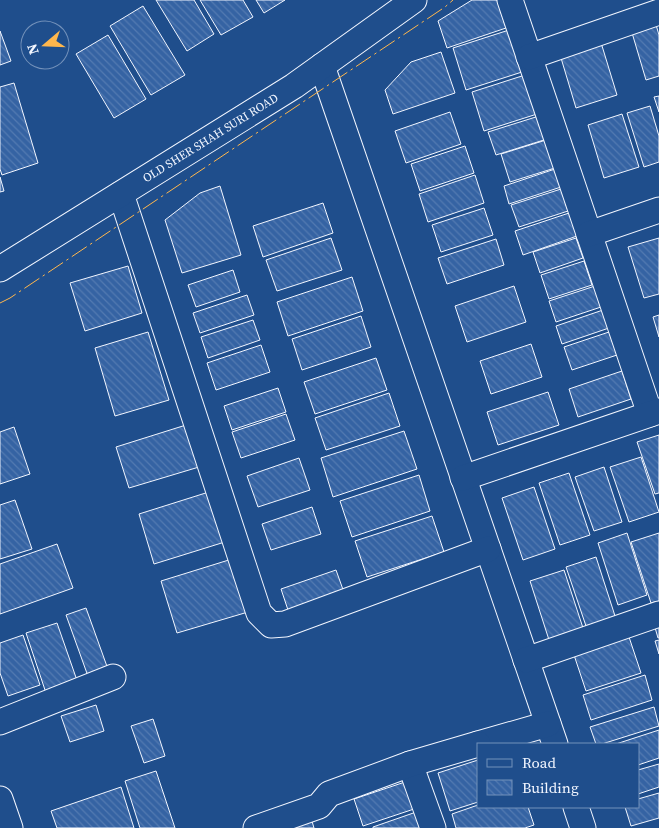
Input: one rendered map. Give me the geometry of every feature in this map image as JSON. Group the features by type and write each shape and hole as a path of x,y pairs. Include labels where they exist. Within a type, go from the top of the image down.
{"street":[{"name":"OLD SHER SHAH SURI ROAD","path":"0,269 294,86 414,0"},
{"path":"463,478 654,412 589,234 510,0"},
{"path":"529,57 659,12"},
{"path":"322,66 551,734 485,743"},
{"path":"121,194 259,613 271,625 285,624 488,549"},
{"path":"589,234 659,210"},
{"path":"526,660 659,614"},
{"path":"0,722 113,678"},
{"path":"256,828 321,817 329,794 410,764 477,744"},
{"path":"410,764 433,828"},
{"path":"0,799 10,828"},
{"path":"576,808 583,828"}],"building":[{"path":"156,0 194,0 214,34 187,51"},
{"path":"200,0 243,0 253,17 221,35"},
{"path":"256,0 285,0 264,13"},
{"path":"472,0 497,0 506,28 447,48 438,21"},
{"path":"143,6 185,75 151,95 110,26"},
{"path":"654,18 659,35 659,76 646,80 630,26"},
{"path":"509,30 522,72 466,90 453,48"},
{"path":"0,31 11,61 0,65"},
{"path":"108,35 146,99 114,118 76,54"},
{"path":"599,36 617,95 576,108 558,48"},
{"path":"441,52 455,93 393,114 385,90 411,62"},
{"path":"525,75 537,114 484,131 472,92"},
{"path":"14,83 38,163 2,175 0,169 0,87"},
{"path":"659,96 659,112 654,97"},
{"path":"650,106 659,136 659,162 644,167 627,113"},
{"path":"450,112 461,144 406,163 395,131"},
{"path":"622,114 639,167 604,178 588,125"},
{"path":"539,116 547,139 496,155 488,132"},
{"path":"546,140 555,168 510,182 501,154"},
{"path":"465,146 474,173 420,191 411,164"},
{"path":"555,169 561,187 509,204 504,186"},
{"path":"475,175 484,203 428,222 419,194"},
{"path":"0,177 4,191 0,192"},
{"path":"220,186 241,255 182,273 165,220 200,193"},
{"path":"561,189 568,211 519,227 511,205"},
{"path":"323,203 333,233 263,257 253,226"},
{"path":"484,208 493,235 441,252 432,225"},
{"path":"569,213 577,236 523,255 515,231"},
{"path":"331,238 342,270 277,291 266,260"},
{"path":"576,238 583,258 540,273 533,252"},
{"path":"659,238 659,294 644,298 628,247"},
{"path":"496,239 504,265 447,284 438,258"},
{"path":"584,261 592,285 549,299 541,275"},
{"path":"128,266 142,313 85,331 70,283"},
{"path":"233,270 240,292 196,307 188,285"},
{"path":"352,277 363,311 288,336 277,302"},
{"path":"514,286 526,322 467,342 455,306"},
{"path":"595,286 601,307 556,322 549,301"},
{"path":"247,295 254,315 200,333 193,313"},
{"path":"603,310 609,328 562,344 556,326"},
{"path":"659,315 659,337 653,317"},
{"path":"361,316 371,347 302,370 292,339"},
{"path":"253,320 260,340 208,358 201,337"},
{"path":"148,332 169,400 115,416 95,348"},
{"path":"609,332 617,355 572,370 564,347"},
{"path":"531,344 542,377 491,394 480,361"},
{"path":"261,345 270,372 216,390 207,363"},
{"path":"376,358 387,390 315,414 304,382"},
{"path":"622,371 631,399 578,417 569,389"},
{"path":"278,388 286,412 232,430 224,406"},
{"path":"548,392 559,425 498,445 487,412"},
{"path":"389,393 400,426 326,450 315,418"},
{"path":"286,414 295,440 241,458 232,432"},
{"path":"186,425 199,467 129,488 116,447"},
{"path":"14,427 30,474 0,484 0,432"},
{"path":"404,431 417,469 333,497 321,458"},
{"path":"659,435 659,493 655,494 637,442"},
{"path":"641,457 659,512 629,522 610,467"},
{"path":"299,458 310,490 258,507 247,476"},
{"path":"604,467 622,522 594,531 575,477"},
{"path":"569,473 590,535 560,545 539,483"},
{"path":"419,475 430,511 352,537 340,501"},
{"path":"534,487 555,549 523,560 502,498"},
{"path":"212,491 228,541 154,564 139,514"},
{"path":"15,500 32,549 0,559 0,505"},
{"path":"312,507 321,534 271,550 262,524"},
{"path":"432,516 444,552 367,577 355,541"},
{"path":"627,533 647,595 618,605 598,543"},
{"path":"659,533 659,601 651,603 631,542"},
{"path":"57,544 73,588 0,614 0,564"},
{"path":"596,557 616,619 587,629 566,567"},
{"path":"232,559 248,612 177,633 161,581"},
{"path":"336,570 346,598 290,616 281,589"},
{"path":"564,570 584,631 550,643 530,581"},
{"path":"86,608 109,672 89,679 66,615"},
{"path":"659,615 659,638 658,638 652,617"},
{"path":"57,623 80,689 48,699 26,633"},
{"path":"627,631 641,673 586,691 572,649"},
{"path":"23,635 40,685 8,696 0,673 0,643"},
{"path":"659,640 659,654 655,641"},
{"path":"645,675 652,700 591,720 583,695"},
{"path":"96,705 104,731 70,742 61,716"},
{"path":"654,707 659,726 605,743 596,743 590,727"},
{"path":"153,719 165,756 144,763 131,726"},
{"path":"659,730 659,758 639,765 639,743 619,743"},
{"path":"477,760 477,802 450,811 438,773"},
{"path":"659,764 659,787 639,794 639,770"},
{"path":"156,771 175,828 140,828 125,781"},
{"path":"408,781 417,808 363,826 354,799"},
{"path":"121,787 134,828 57,828 51,811"},
{"path":"659,793 659,818 631,826 625,808 639,808 639,799"},
{"path":"477,805 477,808 528,808 534,825 525,828 456,828 452,814"},
{"path":"422,810 428,828 373,828 373,827"},
{"path":"311,818 314,828 282,828"}],"power":[{"path":"0,303 453,0"}]}
